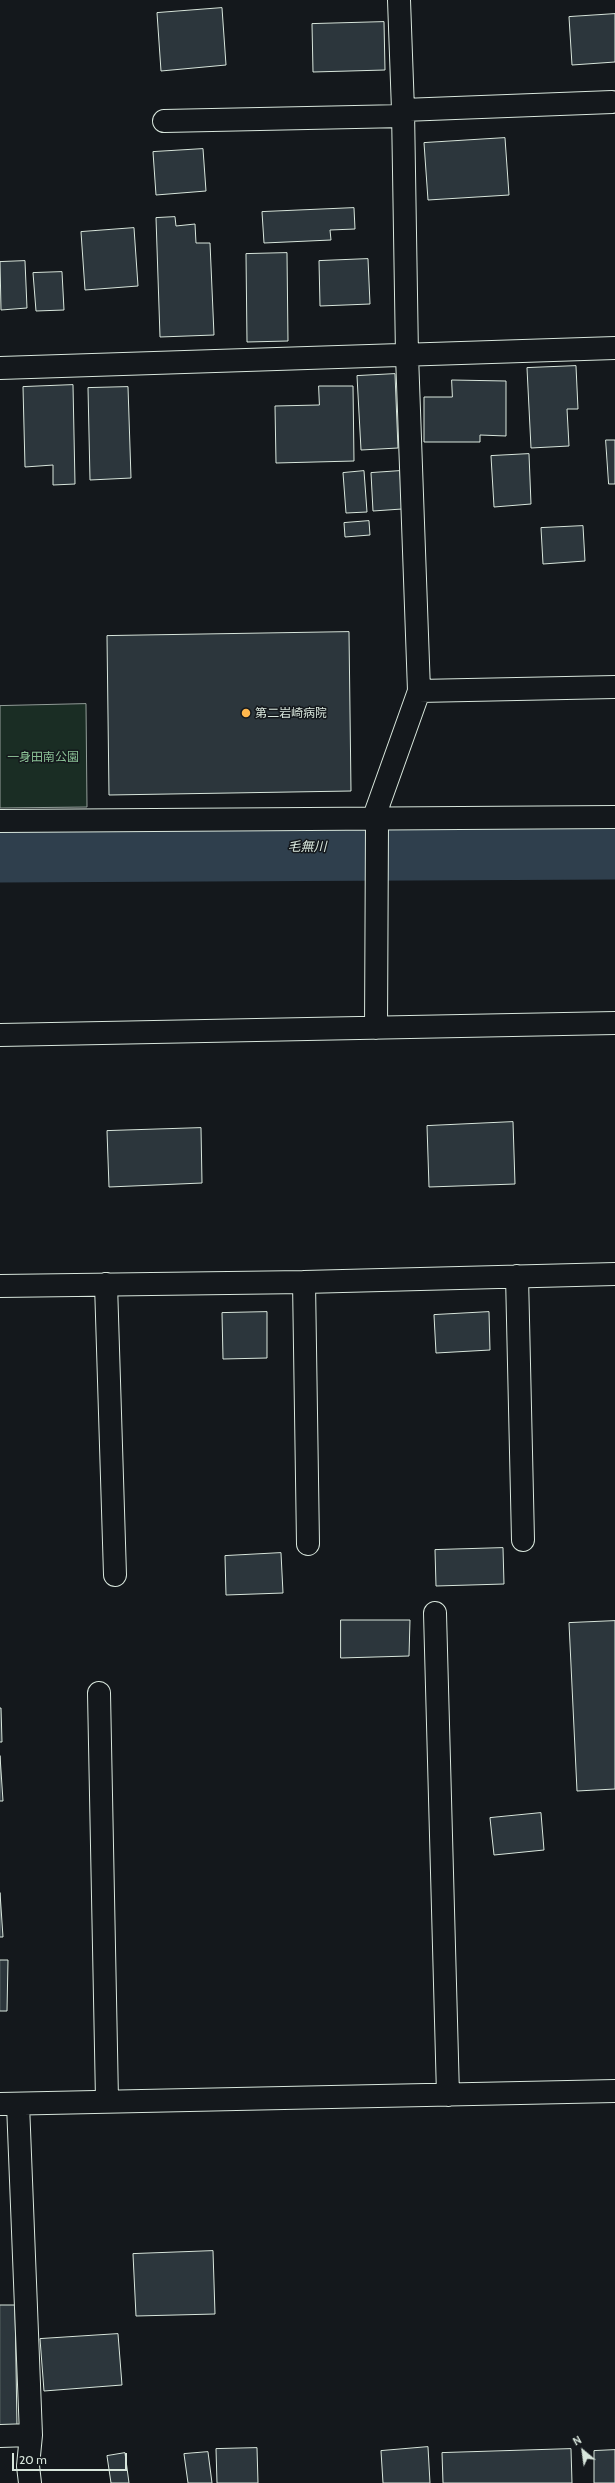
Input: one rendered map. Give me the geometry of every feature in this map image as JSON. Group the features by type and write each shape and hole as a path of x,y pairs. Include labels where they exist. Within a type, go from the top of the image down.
{"street":[{"path":"376,1028 376,821 419,691 407,355 403,113 399,0"},
{"path":"164,121 403,113 612,102"},
{"path":"0,368 615,348"},
{"path":"419,691 615,687"},
{"path":"0,821 376,821 615,817"},
{"path":"0,1035 615,1023"},
{"path":"0,1286 304,1282 615,1274"},
{"path":"516,1276 523,1540"},
{"path":"304,1282 308,1544"},
{"path":"106,1284 115,1575"},
{"path":"435,1613 448,2095"},
{"path":"99,1693 107,2100"},
{"path":"30,2483 28,2466 31,2435 9,2104 107,2100 615,2091"},
{"path":"0,2436 31,2435"}],"green space":[{"name":"一身田南公園","path":"86,704 87,807 0,808 0,706"}],"building":[{"path":"222,8 226,65 161,71 157,13"},
{"path":"615,14 615,62 572,65 569,17"},
{"path":"384,22 385,70 313,72 312,24"},
{"path":"505,138 509,195 428,200 424,143"},
{"path":"203,149 206,191 156,195 153,152"},
{"path":"354,208 355,229 330,230 331,240 264,243 262,212"},
{"path":"175,217 176,226 195,224 196,243 210,243 214,335 160,337 156,218"},
{"path":"134,228 138,286 85,290 81,232"},
{"path":"287,253 288,341 247,342 246,254"},
{"path":"368,259 370,304 320,306 319,261"},
{"path":"25,261 27,308 1,310 0,262"},
{"path":"62,272 64,310 36,311 33,273"},
{"path":"576,366 578,409 567,409 569,446 531,448 527,368"},
{"path":"395,374 398,448 361,450 357,376"},
{"path":"452,380 506,381 506,436 480,435 480,442 424,442 424,397 452,397"},
{"path":"73,385 75,484 53,485 53,465 25,467 23,387"},
{"path":"319,386 353,386 354,461 276,463 275,406 319,405"},
{"path":"128,387 131,478 90,480 88,388"},
{"path":"606,440 615,440 615,484 609,484"},
{"path":"529,454 531,504 494,507 491,456"},
{"path":"364,471 367,512 346,513 343,473"},
{"path":"400,471 402,509 373,511 371,473"},
{"path":"369,521 370,535 345,537 344,523"},
{"path":"583,526 585,561 543,564 541,528"},
{"path":"349,632 351,791 109,795 107,636"},
{"path":"513,1122 515,1184 429,1187 427,1126"},
{"path":"201,1128 202,1183 109,1187 107,1131"},
{"path":"267,1312 267,1358 223,1359 222,1313"},
{"path":"489,1312 490,1350 436,1353 434,1315"},
{"path":"503,1548 504,1584 436,1586 435,1550"},
{"path":"281,1553 283,1593 226,1595 225,1556"},
{"path":"341,1620 410,1620 409,1656 341,1658"},
{"path":"615,1621 615,1789 577,1791 569,1623"},
{"path":"1,1708 2,1742 0,1742"},
{"path":"0,1756 3,1801 0,1801"},
{"path":"541,1813 544,1850 494,1855 490,1818"},
{"path":"0,1893 3,1937 0,1937"},
{"path":"0,1960 8,1960 7,2011 0,2011"},
{"path":"213,2251 215,2314 136,2316 133,2254"},
{"path":"0,2305 15,2305 17,2427 0,2427"},
{"path":"118,2334 122,2385 44,2391 40,2339"},
{"path":"428,2447 430,2483 383,2483 381,2451"},
{"path":"257,2448 258,2483 217,2483 216,2449"},
{"path":"571,2449 572,2483 443,2483 442,2453"},
{"path":"615,2450 615,2483 594,2483 594,2451"},
{"path":"208,2452 212,2483 188,2483 184,2454"},
{"path":"125,2453 129,2483 111,2483 107,2456"}],"waterway":[{"name":"毛無川","path":"0,848 615,845"}],"place":[{"name":"第二岩崎病院","path":"246,713"}]}
